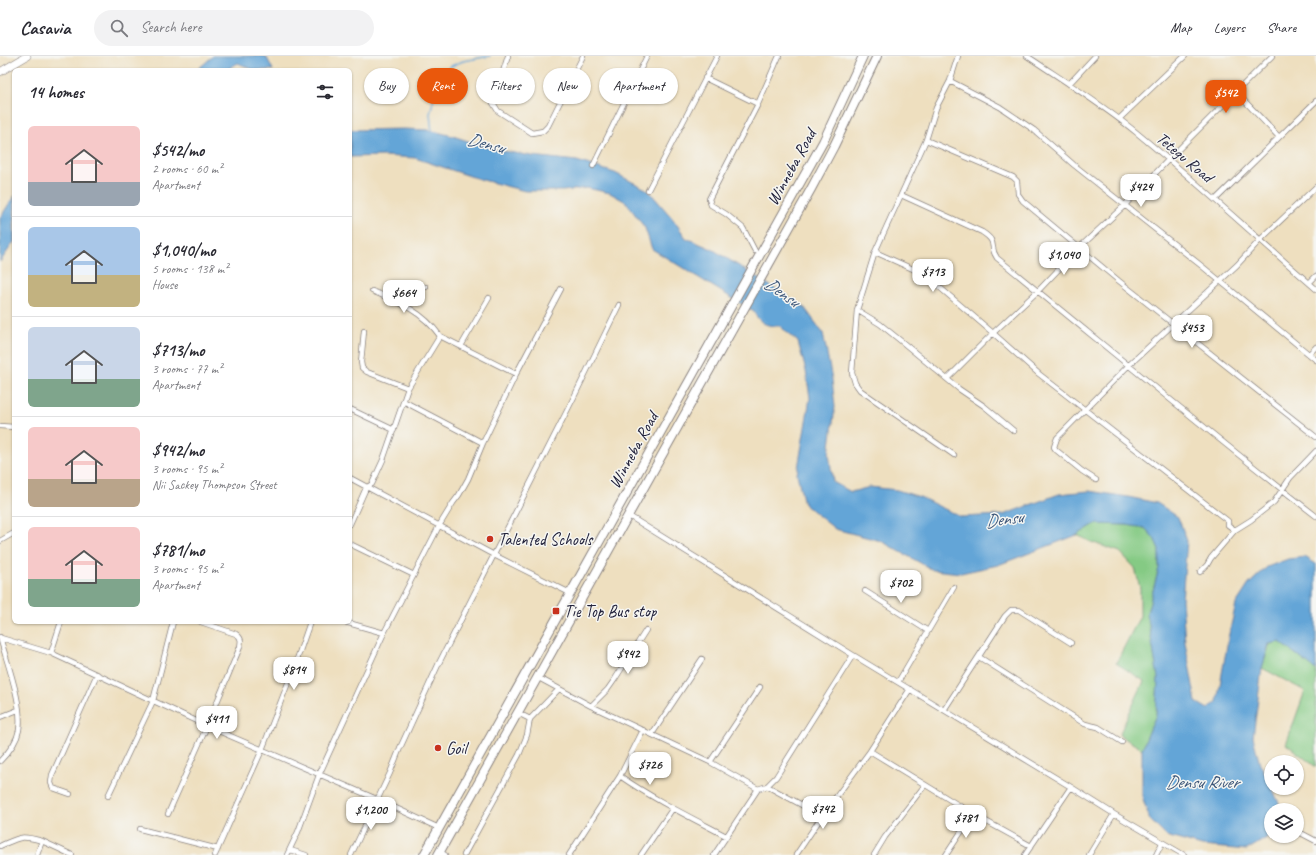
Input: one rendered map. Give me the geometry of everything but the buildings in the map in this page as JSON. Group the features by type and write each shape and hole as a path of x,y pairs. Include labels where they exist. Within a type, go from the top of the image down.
{"highway":[{"name":"Winneba Road","path":"424,855 725,314 823,142 863,56"},
{"name":"Winneba Road","path":"441,854 537,677 767,270 834,146 877,56"},
{"path":"509,702 510,710 516,716"},
{"path":"487,742 491,749 490,762"}],"street":[{"path":"0,72 27,56"},
{"path":"508,56 493,104 498,111 532,133 543,131 548,126 583,56"},
{"path":"593,166 647,56"},
{"path":"648,190 717,56"},
{"path":"755,251 743,228 711,205 709,199 758,104 779,56"},
{"path":"954,455 860,390 855,383 852,373 857,310 875,252 926,140 936,108 950,81 958,56"},
{"name":"Tetegu Road","path":"1027,56 1119,119 1215,200 1316,289"},
{"path":"1069,84 1095,56"},
{"path":"1119,119 1185,56"},
{"path":"947,378 1038,291 1079,248 1125,205 1272,56"},
{"path":"705,78 758,104"},
{"path":"950,81 1000,107 1034,130 1316,360"},
{"path":"1236,92 1279,137"},
{"path":"1215,200 1316,102"},
{"path":"926,140 1013,177 1017,181 1018,194 1023,201 1079,248 1316,437"},
{"path":"1096,480 1082,471 1054,447 1054,442 1057,438 1128,366 1237,265 1260,240 1316,187"},
{"path":"901,195 990,237 993,243 993,252 997,258 1128,366 1316,516"},
{"path":"875,252 924,274 1039,374 1228,521 1228,524 1235,530"},
{"path":"1309,283 1316,276"},
{"path":"403,303 414,287 426,287"},
{"path":"287,855 319,775 384,633 439,526 459,496 468,479 483,443 516,374 561,289"},
{"path":"372,290 403,303 432,325 440,336 516,374"},
{"path":"461,346 489,298"},
{"path":"351,855 424,696 619,305"},
{"path":"857,310 880,324 1014,431"},
{"path":"364,332 361,362 362,368 367,372 408,388"},
{"path":"352,520 366,488 372,484 377,474 408,388 440,336"},
{"path":"1309,354 1316,347"},
{"path":"404,402 483,443"},
{"path":"352,410 394,430"},
{"path":"0,426 12,427"},
{"path":"1200,572 1235,530 1274,502 1295,473 1316,451"},
{"path":"352,479 494,555 570,593"},
{"path":"629,516 853,655 1184,855"},
{"path":"0,541 12,534"},
{"path":"352,545 414,574"},
{"path":"898,682 954,586"},
{"path":"865,591 928,630"},
{"path":"944,710 1005,616 1011,610 1019,610 1071,642"},
{"path":"50,653 60,624"},
{"path":"108,796 153,701 172,624"},
{"path":"168,814 240,647 240,636 207,624"},
{"path":"215,855 262,750 309,624"},
{"path":"352,624 384,633"},
{"path":"591,706 608,688 646,630"},
{"path":"0,637 50,653 207,726 439,828"},
{"path":"0,637 18,702 19,731 10,750 0,761"},
{"path":"714,855 758,789 767,786 776,777 853,655"},
{"path":"979,657 1085,724 1098,727 1122,742"},
{"path":"0,658 6,658"},
{"path":"652,734 702,660"},
{"path":"70,794 53,788 51,783 52,775 97,674"},
{"path":"537,677 591,706 710,762 758,789"},
{"path":"710,762 760,687"},
{"path":"796,855 822,816 870,751 910,689"},
{"path":"464,855 519,755 528,736 530,719 559,690"},
{"path":"0,717 18,710"},
{"path":"516,716 530,719"},
{"path":"570,855 620,776 643,730"},
{"path":"870,751 973,814 1031,846"},
{"path":"620,776 633,786 726,836"},
{"path":"874,855 885,837 925,784"},
{"path":"767,786 822,816"},
{"path":"1025,855 1071,787"},
{"path":"640,855 672,808"},
{"path":"946,855 973,814"},
{"path":"1089,855 1114,814"},
{"path":"140,829 218,849"},
{"path":"1304,834 1316,841"},
{"path":"0,846 21,837 27,837 42,841 72,855"},
{"path":"37,855 42,841"},
{"path":"1156,855 1162,843"},
{"path":"290,850 306,855"}],"green space":[{"path":"1095,524 1127,525 1145,528 1154,538 1159,549 1159,568 1147,613 1158,678 1156,715 1142,749 1119,735 1144,681 1116,663 1140,616 1140,588 1135,568 1120,552 1091,542 1077,535"},
{"path":"1280,642 1316,670 1316,767 1304,758 1304,755 1300,755 1286,744 1305,691 1262,668 1270,644"}],"water":[{"path":"213,56 264,56 267,58 272,68 249,68 238,63 229,68 199,68"},
{"name":"Densu River","path":"352,130 429,130 492,149 532,156 577,161 615,173 648,190 673,219 686,238 712,249 804,307 823,333 832,379 835,407 829,454 833,482 851,492 870,487 897,490 920,497 961,517 1003,515 1059,494 1089,491 1157,503 1178,517 1187,541 1182,600 1185,642 1196,702 1208,709 1217,702 1236,604 1249,584 1267,567 1288,559 1305,557 1316,564 1316,670 1280,642 1269,644 1262,668 1253,737 1259,761 1264,772 1264,795 1275,795 1279,803 1264,803 1264,839 1247,850 1202,846 1166,836 1150,820 1142,796 1142,749 1156,715 1158,678 1147,613 1159,568 1159,549 1154,538 1145,528 1127,525 1095,524 1077,535 998,565 961,573 933,570 881,541 835,529 804,504 797,474 810,398 806,371 798,342 780,326 767,325 758,319 753,311 652,249 645,228 626,202 610,193 587,188 563,191 525,191 479,179 415,158 385,156 352,157"},
{"path":"12,199 12,245 0,262 0,218"}],"waterway":[{"path":"432,132 430,114 441,74 451,66 463,61 490,56"}],"place":[{"name":"Talented Schools","path":"490,539"},
{"name":"Tie Top Bus stop","path":"556,611"},
{"name":"Goil","path":"438,748"}],"water label":[{"name":"Densu","path":"486,143"},
{"name":"Densu","path":"782,292"},
{"name":"Densu","path":"1004,519"}]}
